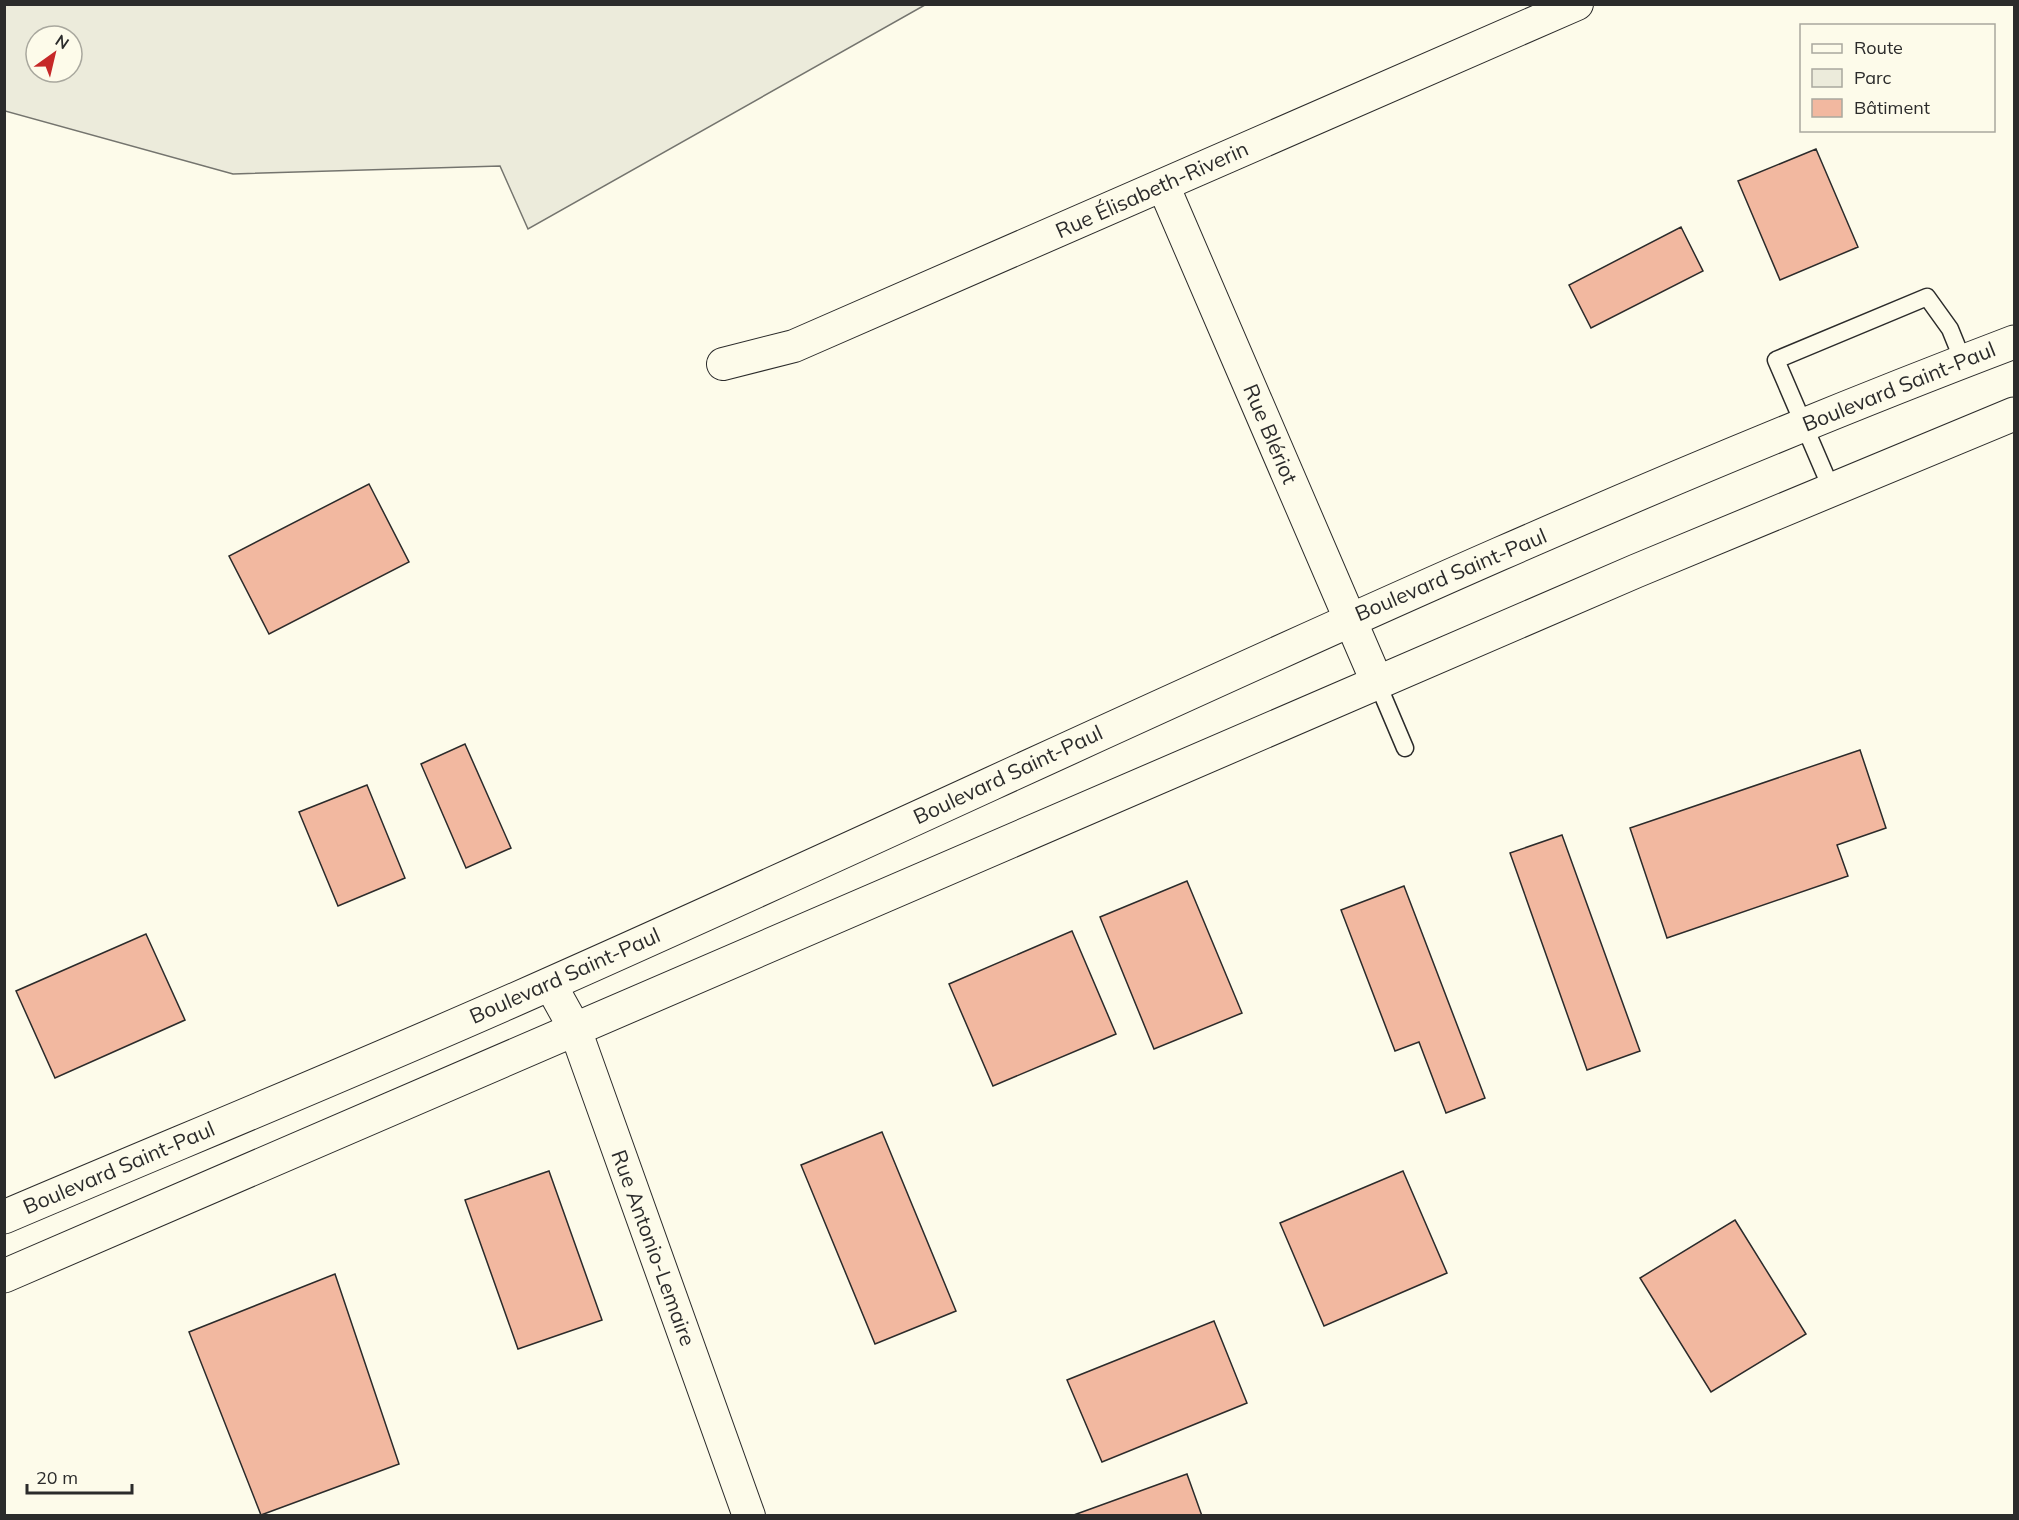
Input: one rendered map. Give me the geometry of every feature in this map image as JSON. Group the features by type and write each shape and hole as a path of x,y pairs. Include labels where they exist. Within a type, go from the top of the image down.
{"main road":[{"name":"Boulevard Saint-Paul","path":"4,1217 550,984 1350,619 1802,426 2014,342"},
{"path":"4,1276 1377,682 1831,488 2014,414"}],"street":[{"name":"Rue Élisabeth-Riverin","path":"723,364 794,346 1577,4"},
{"name":"Rue Blériot","path":"1163,185 1377,682"},
{"name":"Rue Antonio-Lemaire","path":"550,984 575,1029 749,1515"}],"lane":[{"path":"1831,488 1802,426 1776,360 1927,297 1950,329 1963,361"},
{"path":"1377,682 1405,748"}],"green space":[{"path":"4,5 925,5 528,229 500,166 233,174 5,111"}],"building":[{"path":"1816,149 1858,247 1780,280 1738,181"},
{"path":"1681,227 1703,271 1591,328 1569,285"},
{"path":"369,484 409,562 269,634 229,556"},
{"path":"465,744 511,848 466,868 421,764"},
{"path":"1860,750 1886,828 1837,845 1848,876 1667,938 1630,828"},
{"path":"367,785 405,878 338,906 299,812"},
{"path":"1562,835 1640,1051 1587,1070 1510,853"},
{"path":"1187,881 1242,1013 1154,1049 1100,917"},
{"path":"1404,886 1485,1098 1446,1113 1419,1042 1395,1051 1341,910"},
{"path":"1072,931 1116,1034 993,1086 949,984"},
{"path":"146,934 185,1020 55,1078 16,991"},
{"path":"882,1132 956,1311 875,1344 801,1165"},
{"path":"549,1171 602,1320 518,1349 465,1200"},
{"path":"1403,1171 1447,1273 1324,1326 1280,1223"},
{"path":"1735,1220 1806,1334 1711,1392 1640,1278"},
{"path":"335,1274 399,1464 261,1515 189,1332"},
{"path":"1214,1321 1247,1403 1102,1462 1067,1380"},
{"path":"1187,1474 1202,1516 1071,1516"}]}
